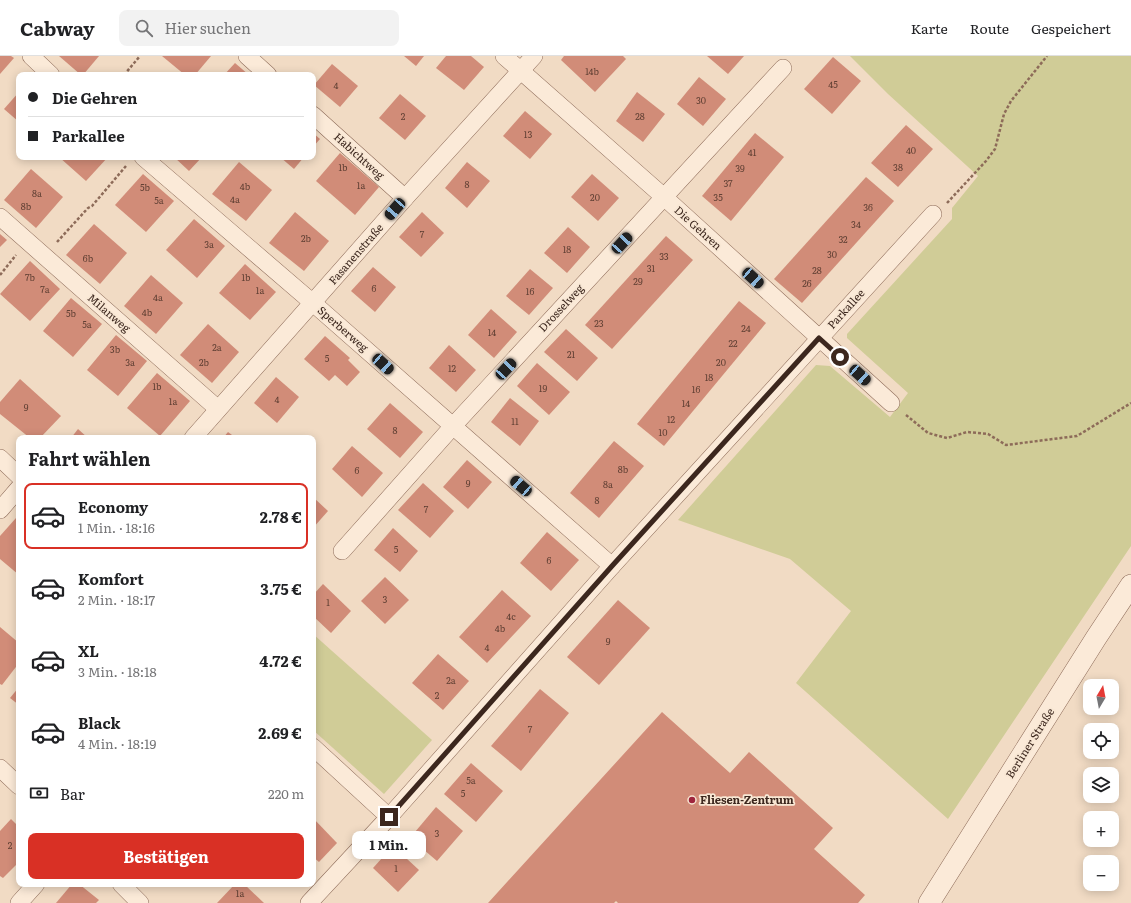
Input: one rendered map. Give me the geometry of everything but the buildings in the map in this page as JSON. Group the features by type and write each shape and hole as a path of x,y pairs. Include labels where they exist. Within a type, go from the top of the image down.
{"street":[{"path":"31,56 48,72"},
{"path":"247,56 265,72"},
{"name":"Die Gehren","path":"504,56 664,197 891,403"},
{"name":"Fasanenstraße","path":"196,435 405,198 534,56"},
{"name":"Drosselweg","path":"342,550 453,426 783,68"},
{"name":"Habichtweg","path":"316,118 405,198"},
{"name":"Sperberweg","path":"136,160 313,303 612,566"},
{"name":"Parkallee","path":"309,903 389,817 612,566 932,214"},
{"name":"Milanweg","path":"0,217 218,409"},
{"path":"0,458 16,473"},
{"path":"0,510 16,491"},
{"name":"Berliner Straße","path":"929,903 1131,585"},
{"path":"316,750 389,817"},
{"path":"0,768 16,783"},
{"path":"19,903 33,887"},
{"path":"124,887 140,903"}],"path":[{"path":"127,72 140,56"},
{"path":"932,214 951,201 995,150 1004,114 1011,101 1047,56"},
{"path":"44,256 88,208 92,206 136,160"},
{"path":"0,275 28,241"},
{"path":"891,403 928,433 947,438 967,432 988,434 1006,445 1077,436 1131,403"}],"shaded area":[{"path":"850,56 1131,56 1131,546 948,819 796,683 851,611 790,559 678,520 816,365 830,366 890,417 908,393 847,338 847,334 952,219 952,208 978,176 888,94"},
{"path":"316,637 432,740 384,794 316,733"}],"place":[{"name":"Fliesen-Zentrum","path":"692,800"}],"route":[{"path":"389,817 612,566 819,338 840,357"}]}
